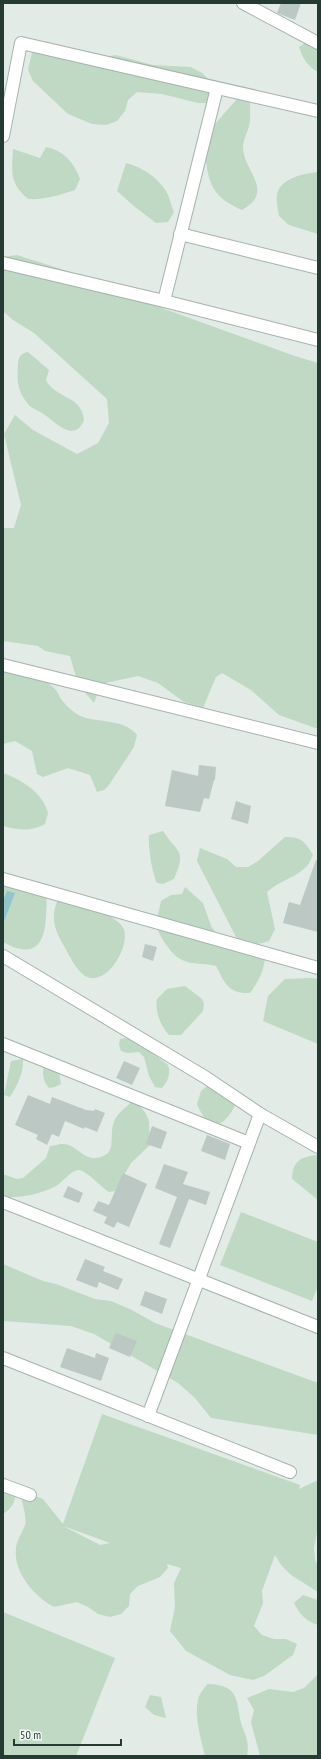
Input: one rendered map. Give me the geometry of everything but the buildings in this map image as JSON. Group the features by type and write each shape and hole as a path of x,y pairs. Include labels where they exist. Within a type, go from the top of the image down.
{"street":[{"path":"243,3 318,43"},
{"path":"3,136 21,43 318,111"},
{"path":"164,301 217,88"},
{"path":"180,234 318,268"},
{"path":"3,263 318,339"},
{"path":"3,665 318,743"},
{"path":"3,879 318,968"},
{"path":"3,956 205,1077 260,1114 318,1148"},
{"path":"3,1044 249,1143"},
{"path":"148,1416 260,1114"},
{"path":"3,1202 318,1327"},
{"path":"3,1358 290,1472"},
{"path":"3,1485 30,1495"}],"green space":[{"path":"309,40 318,43 318,72 306,62 299,47"},
{"path":"34,44 104,57 116,55 153,65 191,67 202,73 211,82 209,103 198,103 162,94 137,92 128,100 125,111 117,121 106,125 92,124 68,114 33,81 28,70"},
{"path":"238,98 250,101 250,123 243,147 244,156 257,188 256,196 252,203 242,210 226,202 216,192 207,170 205,147 205,141 211,130"},
{"path":"46,147 63,154 75,167 80,179 75,190 46,198 28,199 22,193 13,177 13,149 40,158"},
{"path":"126,163 149,173 166,191 174,212 168,222 156,223 117,191"},
{"path":"317,172 318,234 289,225 279,216 277,199 279,189 283,184 293,178"},
{"path":"17,255 86,277 123,294 318,363 318,729 279,715 251,690 222,673 216,677 203,708 184,702 158,683 138,676 101,684 94,703 78,684 70,656 45,651 38,646 3,641 3,528 14,528 21,505 4,434 15,415 33,430 77,454 98,443 109,423 107,399 34,333 13,320 3,311 3,257"},
{"path":"28,352 49,370 46,380 50,386 78,406 82,412 84,420 80,427 69,431 31,407 22,396 18,383 18,362 23,353"},
{"path":"3,662 30,673 49,684 57,691 61,699 68,707 80,716 126,726 137,735 134,747 109,785 104,790 97,792 90,775 68,768 43,777 37,774 32,751 15,741 3,744"},
{"path":"3,773 24,783 41,799 48,813 45,824 40,827 24,830 3,826"},
{"path":"163,831 179,852 180,862 174,879 163,884 157,883 155,879 151,859 149,835"},
{"path":"285,837 299,839 308,846 313,855 308,865 303,870 267,892 275,929 269,941 260,944 244,942 236,937 197,861 200,848 227,859 236,867 248,867 258,861"},
{"path":"3,876 40,882 43,886 47,906 45,926 40,942 30,949 13,947 3,942"},
{"path":"185,887 203,903 211,926 219,937 265,959 260,977 250,993 237,992 228,986 216,966 190,963 180,959 172,953 163,940 157,925 161,901 171,895 182,894"},
{"path":"62,892 98,905 122,926 125,933 121,952 110,970 102,976 93,978 85,976 73,962 60,939 55,925 54,913 58,899"},
{"path":"285,979 318,979 318,1044 263,1021 268,996"},
{"path":"185,986 202,999 204,1004 203,1011 181,1035 169,1035 159,1018 157,999 167,989"},
{"path":"120,1039 133,1039 168,1065 168,1077 162,1088 155,1087 149,1076 144,1057 139,1052 127,1053 121,1051 119,1045"},
{"path":"52,1056 58,1066 61,1084 49,1088 43,1078 43,1071 46,1059"},
{"path":"23,1059 20,1079 10,1097 4,1095 11,1061"},
{"path":"211,1083 234,1100 235,1106 225,1120 215,1124 210,1123 206,1119 201,1113 197,1104 201,1091"},
{"path":"132,1101 138,1103 149,1121 150,1145 131,1163 115,1191 109,1192 86,1173 79,1170 72,1172 57,1185 48,1190 16,1197 3,1197 3,1174 17,1179 23,1178 46,1158 50,1146 67,1144 91,1158 103,1156 108,1153 115,1119 119,1113"},
{"path":"318,1155 318,1200 292,1179 292,1173 296,1164 303,1158"},
{"path":"241,1212 318,1242 318,1286 312,1301 220,1265"},
{"path":"3,1264 43,1281 56,1284 95,1299 111,1301 132,1310 155,1323 318,1383 318,1435 211,1418 195,1398 178,1383 94,1334 71,1326 3,1321"},
{"path":"102,1414 300,1485 299,1489 318,1480 318,1526 314,1548 315,1560 318,1565 318,1592 291,1575 281,1565 275,1555 262,1591 263,1603 254,1626 262,1635 274,1639 286,1639 297,1644 293,1655 264,1676 253,1680 230,1675 186,1651 170,1631 175,1607 174,1583 181,1568 167,1564 168,1568 160,1577 138,1586 130,1594 129,1606 121,1614 110,1617 98,1614 77,1602 54,1607 39,1597 32,1590 21,1574 18,1566 16,1557 17,1542 25,1525 22,1500 33,1495 43,1499 63,1524","holes":["66,1527 110,1543 100,1545"]},
{"path":"3,1476 14,1490 15,1500 13,1505 3,1514"},
{"path":"303,1595 318,1600 318,1625 310,1622 304,1617 294,1603"},
{"path":"3,1612 115,1658 76,1756 3,1756"},
{"path":"318,1674 318,1756 260,1756 251,1722 254,1710 247,1698 269,1689 293,1692 304,1688"},
{"path":"208,1684 226,1687 231,1690 237,1700 241,1723 247,1742 247,1756 205,1756 198,1728 197,1707 199,1696"},
{"path":"150,1695 161,1697 166,1718 154,1715 145,1707"}],"water":[{"path":"7,891 15,893 3,924 3,901"}]}
